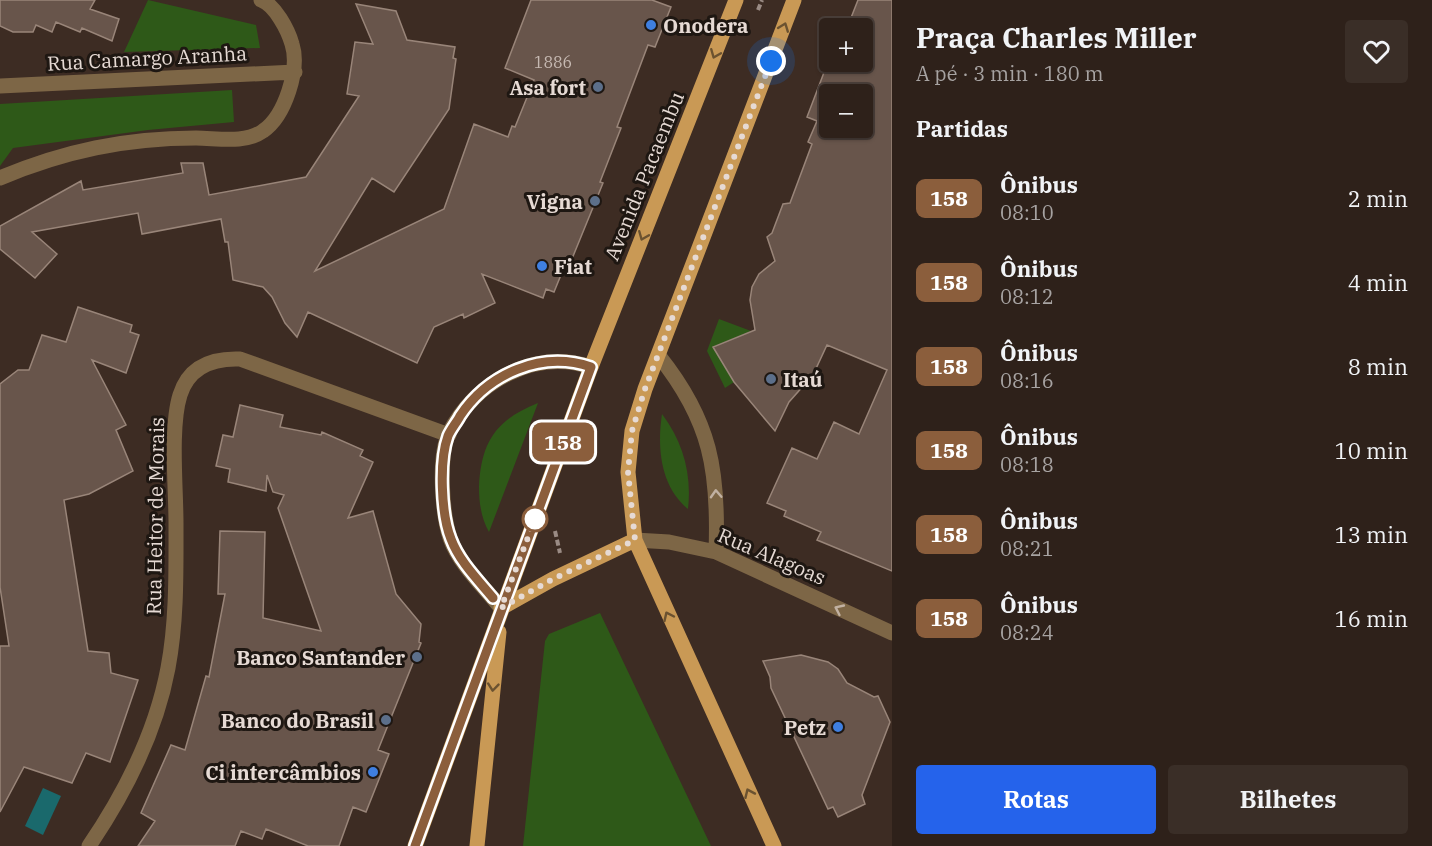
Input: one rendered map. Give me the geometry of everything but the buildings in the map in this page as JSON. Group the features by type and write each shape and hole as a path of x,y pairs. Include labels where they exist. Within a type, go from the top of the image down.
{"main road":[{"name":"Avenida Pacaembu","path":"501,608 591,367 736,0"},
{"path":"774,846 635,540 628,472 632,431 794,0"},
{"name":"Rua Alagoas","path":"501,608 553,579 635,540"},
{"path":"415,846 501,608"},
{"path":"477,846 501,608"}],"street":[{"path":"0,178 42,160 87,148 150,138 248,138 264,131 278,114 295,72 293,45 283,24 267,2 261,0"},
{"name":"Rua Camargo Aranha","path":"0,86 295,72"},
{"path":"659,356 688,397 710,450 717,498 716,552"},
{"name":"Rua Heitor de Morais","path":"89,846 117,805 141,755 168,669 175,610 176,429 179,396 186,382 202,366 218,358 240,359 448,435"},
{"path":"501,608 475,577 451,541 445,505 443,461 448,435 467,406 491,382 519,369 556,361 575,362 591,367"},
{"name":"Rua Alagoas","path":"635,540 669,542 716,552 892,633"}],"green space":[{"path":"148,0 256,25 260,48 124,52"},
{"path":"232,90 234,122 148,130 13,148 0,166 0,104"},
{"path":"719,319 751,331 713,347 734,382 725,388 707,351"},
{"path":"538,403 489,532 482,516 479,493 480,471 487,446 501,425"},
{"path":"662,414 681,447 689,483 688,509 671,489 666,478 660,440"},
{"path":"600,613 711,846 523,846 545,641 549,634"}],"water":[{"path":"43,788 61,796 43,835 25,826"}],"bus line":[{"name":"158","path":"415,846 591,367 575,362 537,363 491,382 467,406 448,435 443,461 447,527 451,541 463,560 493,598"}],"place":[{"name":"Onodera","path":"651,25"},
{"name":"Asa fort","path":"598,87"},
{"name":"Vigna","path":"595,201"},
{"name":"Fiat","path":"542,266"},
{"name":"Itaú","path":"771,379"},
{"name":"Banco Santander","path":"417,657"},
{"name":"Banco do Brasil","path":"386,720"},
{"name":"Petz","path":"838,727"},
{"name":"Ci intercâmbios","path":"373,772"}],"route":[{"path":"535,519 501,608 553,579 635,540 628,472 632,431 645,389 771,61"}]}
